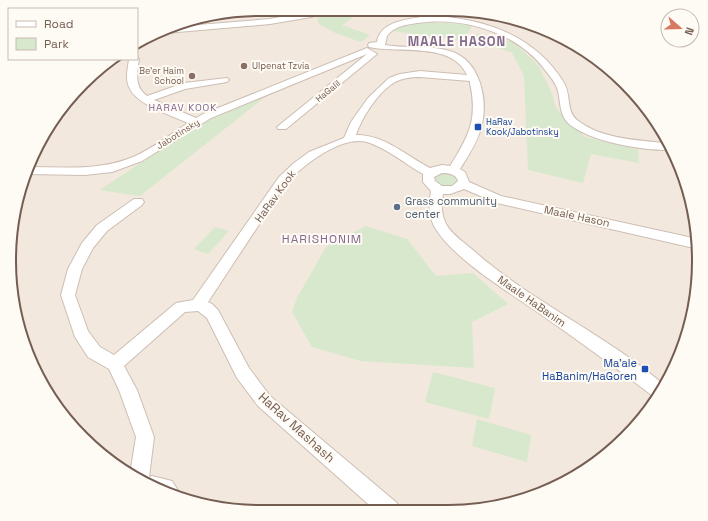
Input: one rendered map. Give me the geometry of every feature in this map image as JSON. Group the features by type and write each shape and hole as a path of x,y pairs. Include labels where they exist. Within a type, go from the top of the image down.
{"street":[{"path":"184,28 259,22 301,16"},
{"path":"377,49 387,29 410,21 447,19 476,23 503,33 528,48 554,74 562,87 567,117 578,126 597,135 664,147"},
{"name":"Jabotinsky","path":"33,171 86,171 112,168 138,159 195,122 377,49 430,50 458,57 466,64 474,79 478,92 480,116 467,148 453,170"},
{"name":"HaGalil","path":"282,127 377,49"},
{"path":"134,60 133,90 146,100 195,122"},
{"path":"430,173 428,176 429,183 438,189 456,190 463,184 464,178 453,170 442,169 430,173 371,140 360,138 350,139 351,129 372,99 392,80 406,75 420,74 474,79"},
{"path":"146,100 170,89 189,84 224,80"},
{"name":"HaRav Kook","path":"198,305 283,180 298,164 328,147 350,139"},
{"name":"Maale Hason","path":"463,184 497,199 691,242"},
{"name":"Maale HaBanim","path":"438,189 435,202 436,214 440,225 448,236 484,268 618,360 656,389"},
{"path":"138,202 102,228 88,246 75,269 68,295 81,333 94,352 115,364 128,390 145,437 140,473"},
{"path":"115,364 181,306 198,305"},
{"name":"HaRav Mashash","path":"198,305 206,308 213,314 243,373 264,401 384,505"}],"shaded area":[{"path":"260,16 448,16 479,18 511,24 556,41 583,57 609,77 631,99 651,125 667,152 684,197 690,229 692,260 690,292 684,324 667,369 651,396 631,422 609,444 583,464 556,480 511,497 479,503 448,505 260,505 229,503 197,497 152,480 125,464 99,444 77,422 57,396 41,369 24,324 18,292 16,260 18,229 24,197 29,182 41,152 57,125 77,99 99,77 121,60 138,60 138,49 152,41 197,24 229,18"}],"green space":[{"path":"324,16 355,16 342,25 370,35 361,42 335,33 319,24 317,18"},
{"path":"421,22 473,24 464,41 393,31 402,26"},
{"path":"477,33 505,39 518,46 538,65 552,93 556,108 585,137 638,149 639,163 591,154 583,183 528,170 524,76 512,53 499,48 473,43"},
{"path":"269,94 140,196 100,190 196,126"},
{"path":"447,170 461,178 454,188 436,186 432,175"},
{"path":"366,226 407,239 436,276 473,273 508,304 472,322 474,368 361,361 312,347 292,312 297,298 326,247"},
{"path":"215,227 229,231 208,254 194,249"},
{"path":"433,372 495,388 489,419 425,402"},
{"path":"477,419 531,435 527,462 472,446"}],"place":[{"name":"Ulpenat Tzvia","path":"244,66"},
{"name":"Be'er Haim School","path":"192,76"},
{"name":"HaRav Kook/Jabotinsky","path":"478,127"},
{"name":"Grass community center","path":"397,207"},
{"name":"Ma'ale HaBanim/HaGoren","path":"645,369"}],"district":[{"name":"MAALE HASON","path":"457,41"},
{"name":"HARAV KOOK","path":"183,107"},
{"name":"HARISHONIM","path":"322,239"}]}
